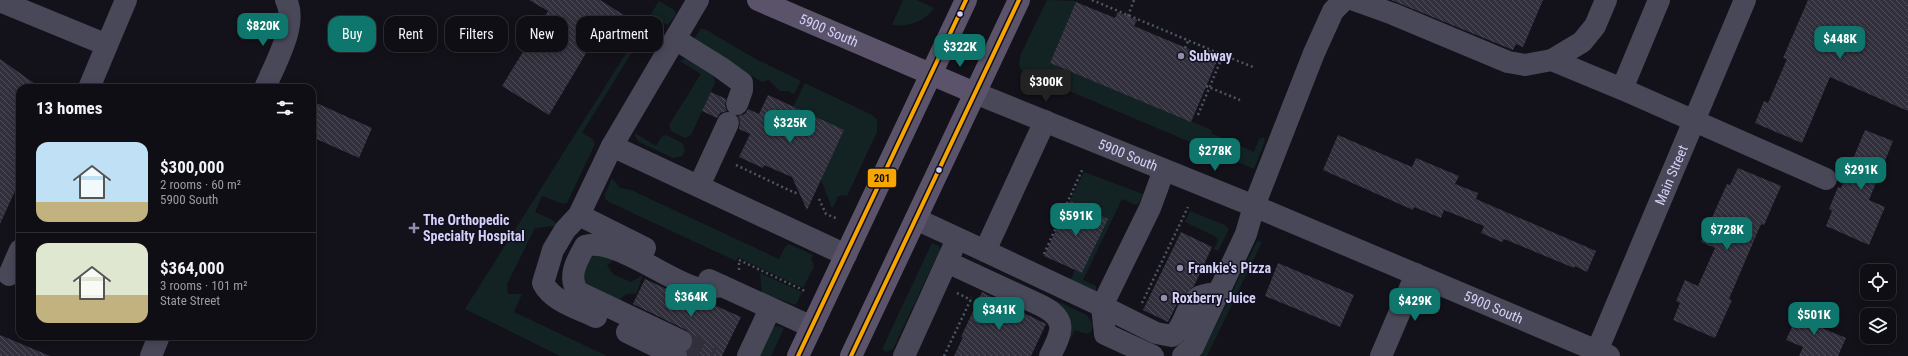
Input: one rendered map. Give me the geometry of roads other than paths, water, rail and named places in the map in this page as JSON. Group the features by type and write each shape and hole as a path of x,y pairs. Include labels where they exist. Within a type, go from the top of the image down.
{"main road":[{"name":"5900 South","path":"758,0 975,93"},
{"path":"798,356 966,0"},
{"path":"852,356 1019,0"}],"street":[{"path":"91,84 126,0"},
{"path":"267,84 290,24 290,10 286,0"},
{"path":"678,348 561,300 548,292 543,283 553,250 564,230 579,214 612,146 698,0"},
{"path":"1183,356 1193,348 1246,234 1254,206 1314,53 1333,11 1344,0"},
{"path":"1354,0 1393,14 1508,62 1525,65 1552,60 1582,42 1595,26 1606,0"},
{"path":"1622,89 1659,0"},
{"name":"Main Street","path":"1603,353 1694,121 1745,0"},
{"path":"0,1 106,45"},
{"path":"675,39 720,67 742,83 742,90 737,104"},
{"path":"1552,60 1622,89 1826,179"},
{"name":"5900 South","path":"975,93 1254,206 1603,353"},
{"path":"984,251 1045,121"},
{"path":"698,186 728,123"},
{"path":"612,146 846,255"},
{"path":"1153,356 1105,334 1102,306 1150,208 1164,170"},
{"path":"579,214 585,246 574,268 574,287 578,292 678,348"},
{"path":"579,214 722,286 812,327"},
{"path":"916,219 1102,306 1156,333 1172,336 1179,330 1190,305 1200,297 1218,293"},
{"path":"904,356 958,238"},
{"path":"585,246 593,244 602,245 618,251 695,288 722,286"},
{"path":"10,276 16,260"},
{"path":"947,262 1050,310 1058,317 1061,327 1059,338 1050,356"},
{"path":"1381,356 1416,274"},
{"path":"748,356 770,309"}],"tunnel":[{"path":"681,341 713,356"}],"place":[{"name":"Subway","path":"1181,56"},
{"name":"The Orthopedic Specialty Hospital","path":"414,228"},
{"name":"Frankie's Pizza","path":"1180,268"},
{"name":"Roxberry Juice","path":"1164,298"}]}
